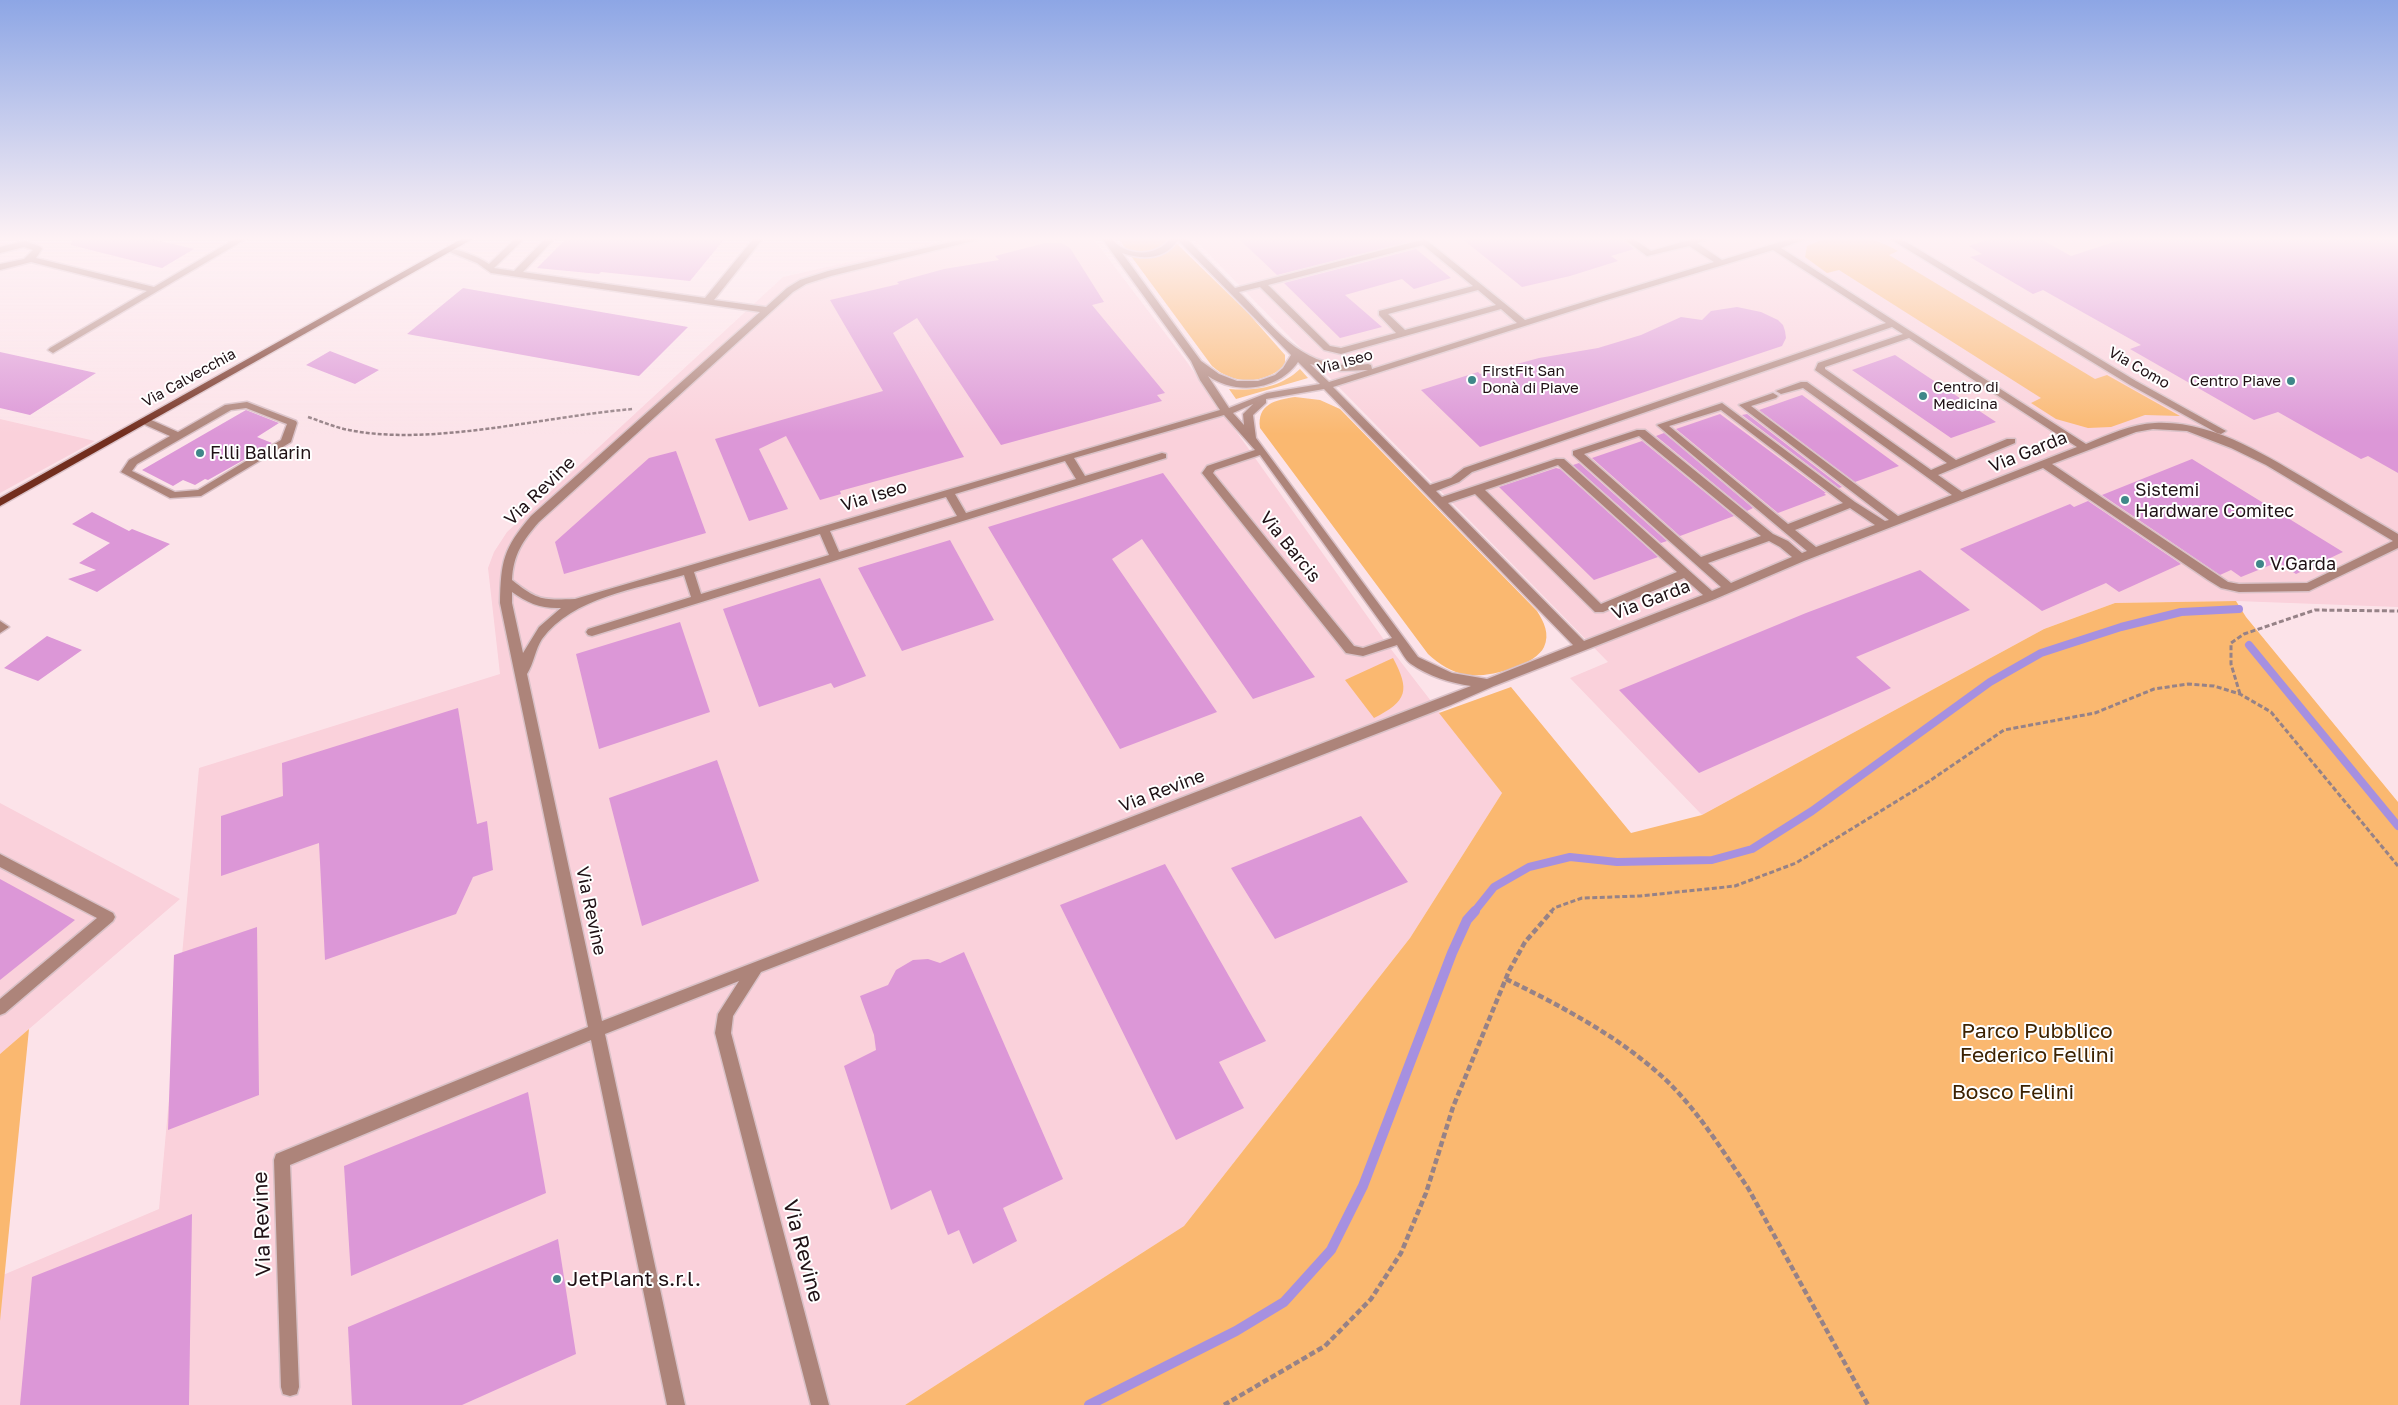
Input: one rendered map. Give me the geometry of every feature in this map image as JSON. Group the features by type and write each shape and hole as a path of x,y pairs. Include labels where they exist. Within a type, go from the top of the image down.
{"main road":[{"name":"Via Calvecchia","path":"0,503 356,303"}],"street":[{"path":"53,350 134,303"},
{"path":"711,303 766,310"},
{"name":"Via Revine","path":"676,1405 506,603 506,563 511,549 535,519 775,303"},
{"name":"Via Barcis","path":"1153,303 1196,361 1205,380 1226,412 1262,451 1414,660 1430,670 1468,682 1490,683"},
{"path":"1245,303 1581,646"},
{"path":"1281,303 1327,348 1341,351 1502,306"},
{"path":"1403,334 1382,313 1421,303"},
{"path":"1498,303 1523,324"},
{"name":"Via Iseo","path":"522,673 527,653 539,632 553,619 579,602 1226,412 1270,395 1327,386 1593,303"},
{"path":"1860,303 2086,448"},
{"name":"Via Como","path":"1999,303 2133,383 2217,428 2268,462 2398,539"},
{"path":"1428,490 1455,480 1468,470 1893,324"},
{"path":"1910,335 1821,365 1820,370 1955,464"},
{"name":"Via Barcis","path":"1196,361 1217,378 1228,382 1254,384 1278,378 1294,363 1296,354"},
{"name":"Via Iseo","path":"1296,354 1322,366 1342,369 1364,368 1417,357"},
{"path":"1898,521 1744,405 1804,384 1962,497"},
{"name":"Via Iseo","path":"1281,393 1313,392 1345,403"},
{"name":"Via Iseo","path":"1251,438 1248,414 1254,406 1270,395"},
{"path":"247,405 292,423 286,442 200,493 174,496 126,472 133,462 178,436 229,407 247,405"},
{"path":"1816,553 1662,425 1722,406 1851,504 1885,526"},
{"path":"145,421 178,436"},
{"name":"Via Garda","path":"1581,646 1711,596 1800,558 2134,429 2153,424 2170,424 2199,429 2268,462"},
{"path":"1729,588 1577,453 1641,432 1769,537 1784,544 1800,558"},
{"path":"1930,474 2011,441"},
{"name":"Via Barcis","path":"1262,451 1211,468 1207,473 1350,650 1363,652 1399,640"},
{"path":"592,632 1162,456"},
{"path":"1068,457 1082,480"},
{"path":"1440,502 1560,461 1711,596"},
{"path":"2045,464 2212,577 2232,586 2309,587 2398,543"},
{"path":"1477,488 1599,609 1686,573"},
{"path":"949,492 963,517"},
{"path":"1786,529 1851,504"},
{"path":"824,530 835,557"},
{"path":"1700,562 1769,537"},
{"path":"688,570 697,599"},
{"path":"506,581 531,601 553,606 579,602"},
{"name":"Via Revine","path":"290,1387 282,1160 596,1030 1438,706 1581,646"},
{"path":"0,860 108,917 0,1008"},
{"name":"Via Revine","path":"755,969 726,1014 723,1033 820,1405"}],"path":[{"path":"302,414 319,422 369,434 408,434 458,430 590,412 658,409"},
{"path":"2240,694 2232,664 2231,643 2244,634 2315,610 2398,611"},
{"path":"1224,1405 1325,1346 1371,1299 1401,1253 1426,1193 1453,1107 1506,980 1525,942 1554,908 1582,898 1640,896 1735,886 1796,863 1928,782 2004,730 2095,713 2154,689 2188,684 2214,686 2240,694 2271,712 2293,736 2398,866"},
{"path":"1506,980 1567,1011 1670,1084 1717,1143 1754,1200 1868,1405"}],"shaded area":[{"path":"755,303 1142,303 1187,362 1387,644 1502,793 1410,938 1184,1226 905,1405 0,1405 0,1303 3,1275 159,1209 199,768 500,674 488,568 494,552 507,532"},
{"path":"1256,303 2398,303 2398,607 2236,601 2115,603 2044,629 1702,815 1570,678 1608,662"},
{"path":"0,419 95,441 0,493"},
{"path":"0,803 180,899 0,1054"}],"green space":[{"path":"1165,303 1237,303 1285,355 1285,365 1277,372 1258,379 1248,380 1229,377 1212,366"},
{"path":"1890,303 1968,303 2095,379 2107,375 2180,416 2145,415 2111,427 2088,428 2056,419 2031,403 2041,398"},
{"path":"1300,369 1308,378 1236,399 1229,389 1258,389 1267,387 1284,380"},
{"path":"1295,397 1320,400 1340,409 1537,611 1544,624 1546,633 1546,642 1539,654 1531,660 1510,669 1487,675 1468,675 1441,665 1428,654 1260,428 1261,413 1264,408 1274,402"},
{"name":"Bosco Felini","path":"2236,601 2246,617 2398,802 2398,1405 905,1405 1184,1226 1410,938 1502,793 1439,713 1511,687 1631,833 1702,815 2044,629 2115,603"},
{"path":"1393,658 1402,678 1403,694 1394,706 1374,718 1345,680"},
{"path":"29,1029 0,1321 0,1054"}],"building":[{"path":"445,303 547,303 688,327 639,376 407,334"},
{"path":"831,303 1102,303 1092,305 1165,393 1157,395 1162,401 1001,445 917,318 893,333 964,457 840,491 841,494 820,500 786,436 759,449 788,509 749,521 715,439 883,391"},
{"path":"1304,303 1354,303 1382,327 1340,338"},
{"path":"2065,303 2398,303 2398,473 2368,456 2361,459 2278,412 2254,420 2130,349 2141,345"},
{"path":"1737,307 1761,312 1778,320 1783,325 1785,331 1786,338 1782,346 1480,447 1421,390 1478,372 1480,374 1539,358 1598,348 1641,335 1681,317 1702,320 1711,311"},
{"path":"330,351 379,370 355,384 306,365"},
{"path":"0,352 96,373 30,415 0,408"},
{"name":"Centro di Medicina","path":"1895,355 1996,422 1951,438 1852,370"},
{"path":"1802,395 1899,466 1855,482 1759,410"},
{"name":"F.lli Ballarin","path":"246,410 279,423 257,437 272,443 249,457 208,480 205,479 195,485 183,480 173,486 142,470"},
{"path":"1720,414 1826,493 1824,493 1826,495 1778,513 1676,429"},
{"path":"1747,414 1842,487 1839,488 1742,415"},
{"path":"1664,433 1753,508 1747,511 1656,436"},
{"path":"1642,441 1734,516 1680,536 1592,458"},
{"path":"676,451 706,533 564,574 555,542 649,458"},
{"path":"2192,459 2343,552 2296,574 2278,562 2241,577 2231,570 2220,575 2102,495"},
{"path":"1579,463 1667,541 1661,543 1573,465"},
{"path":"1556,468 1560,469 1658,557 1594,580 1499,487"},
{"path":"1163,473 1315,677 1253,699 1142,539 1112,559 1217,712 1120,749 988,527"},
{"path":"2088,501 2181,564 2119,592 2106,583 2042,611 1960,549 2070,504 2074,507"},
{"path":"92,512 129,531 132,529 170,544 97,592 68,579 96,570 79,563 110,543 72,524"},
{"path":"950,540 994,620 902,651 858,568"},
{"path":"1920,570 1970,610 1856,657 1891,688 1699,773 1619,690 1806,613"},
{"path":"820,578 866,676 834,688 831,683 759,707 723,609"},
{"path":"680,622 710,712 599,749 576,654"},
{"path":"47,636 82,650 38,681 4,668"},
{"path":"458,708 477,824 487,821 493,870 473,877 456,914 325,960 319,843 221,876 221,816 283,796 282,763"},
{"path":"717,760 759,881 642,926 609,798"},
{"path":"1361,816 1408,882 1275,939 1231,868"},
{"path":"1165,864 1266,1041 1219,1062 1244,1108 1176,1140 1060,905"},
{"path":"0,879 75,920 0,980"},
{"path":"257,927 259,1095 168,1130 174,955"},
{"path":"964,952 1063,1179 1003,1208 1017,1241 973,1264 959,1230 948,1235 931,1190 891,1210 844,1066 876,1050 874,1035 860,996 888,985 896,970 913,960 928,959 940,963"},
{"path":"528,1092 546,1193 351,1276 344,1166"},
{"path":"192,1214 189,1405 20,1405 32,1277"},
{"path":"558,1239 576,1354 462,1405 352,1405 348,1327"}],"waterway":[{"path":"1474,912 1494,887 1529,867 1570,857 1617,862 1712,860 1752,849 1812,811 1990,682 2041,653 2121,627 2181,612 2239,609"},
{"path":"2249,645 2398,826"},
{"path":"1089,1405 1236,1331 1284,1302 1331,1250 1363,1186 1452,953 1467,920 1475,911"}],"place":[{"name":"FirstFit San Donà di Piave","path":"1472,380"},
{"name":"Centro Piave","path":"2291,381"},
{"name":"Centro di Medicina","path":"1923,396"},
{"name":"F.lli Ballarin","path":"200,453"},
{"name":"Sistemi Hardware Comitec","path":"2125,500"},
{"name":"V.Garda","path":"2260,564"},
{"name":"JetPlant s.r.l.","path":"557,1279"}],"park label":[{"name":"Parco Pubblico Federico Fellini","path":"2037,1043"}]}
